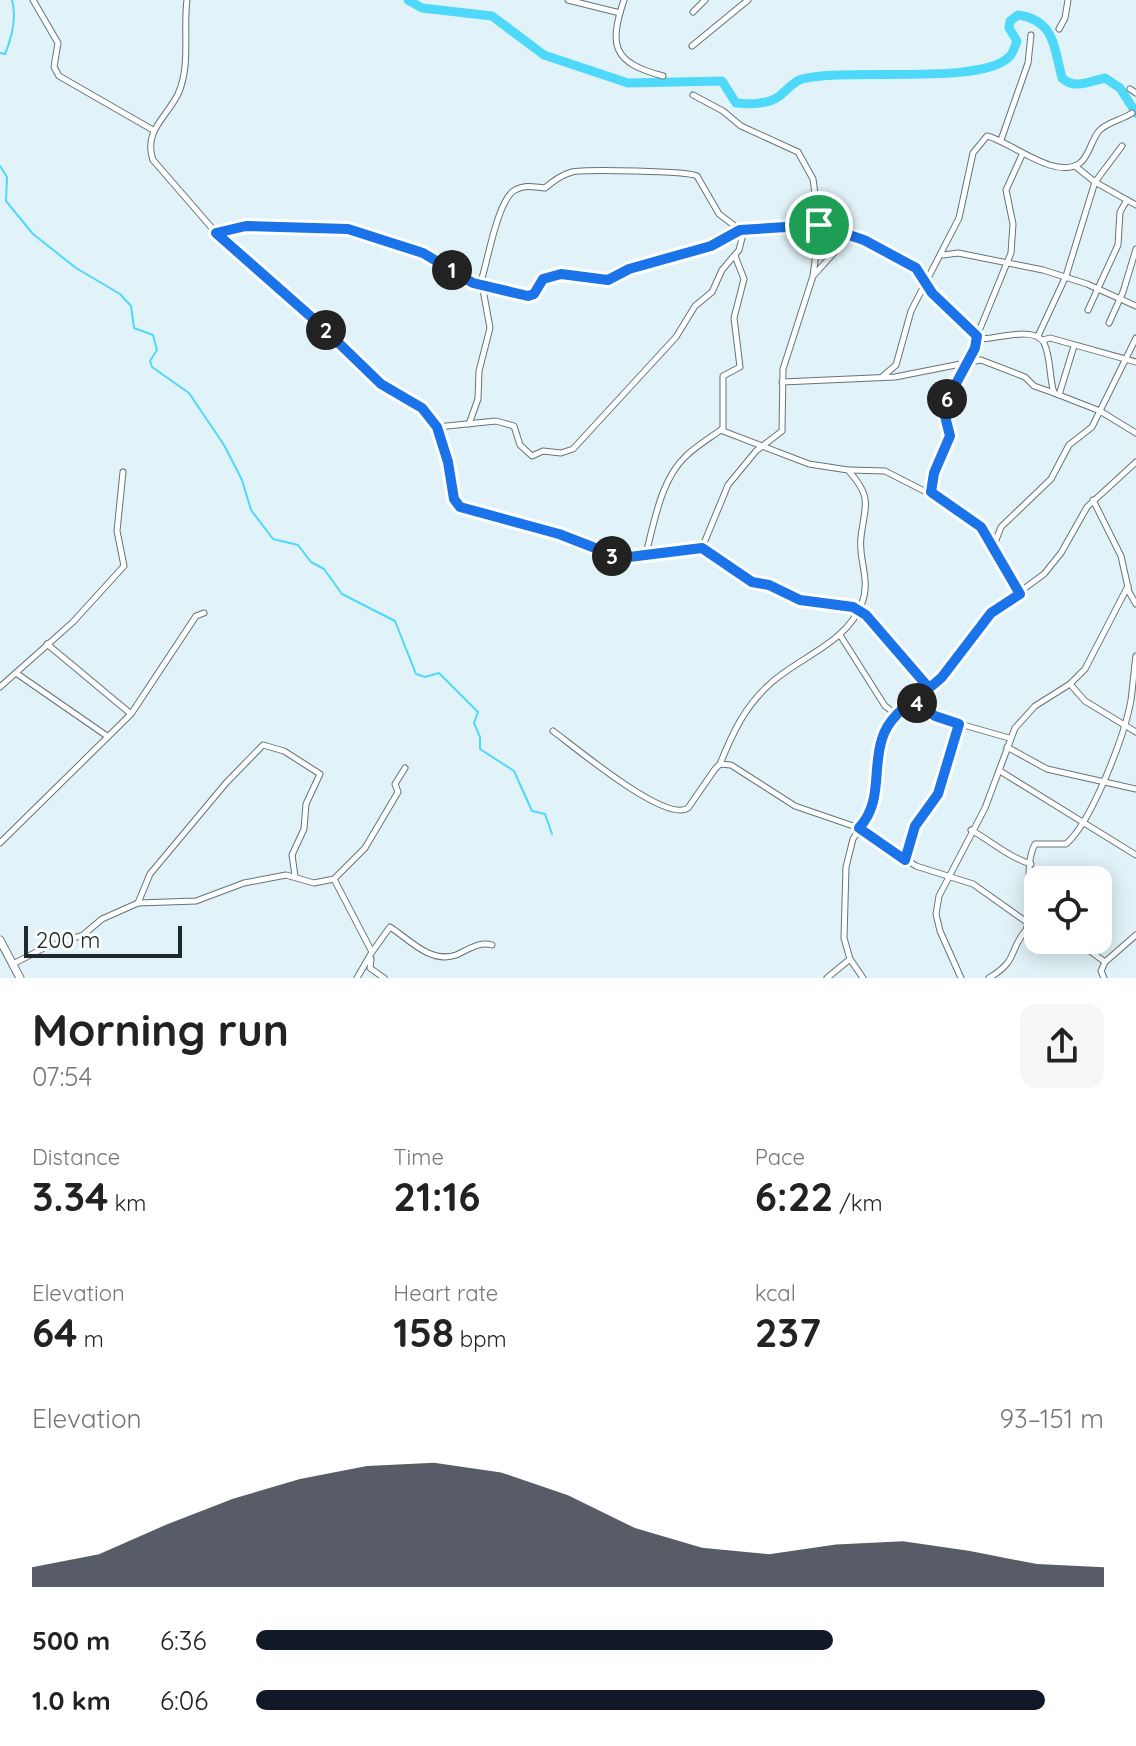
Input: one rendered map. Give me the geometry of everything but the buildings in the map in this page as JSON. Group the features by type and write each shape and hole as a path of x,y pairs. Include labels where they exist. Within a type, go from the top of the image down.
{"street":[{"path":"33,0 58,43 54,67 59,76 153,130"},
{"path":"187,0 182,83 173,104 153,130 150,152 156,166 216,233 317,322 381,384 422,408 437,427 448,462 454,499 460,507 549,531 611,556 645,557 688,547 702,548 752,582 769,585 800,600 859,610 880,628 929,688"},
{"path":"568,0 620,13"},
{"path":"624,0 616,46 623,60 663,76"},
{"path":"693,12 705,0"},
{"path":"692,46 748,0"},
{"path":"1059,29 1065,18 1068,0"},
{"path":"1001,140 1028,63 1031,35"},
{"path":"693,95 741,126 776,139 802,156 813,179 819,225 813,276 786,355 782,382 782,431 761,446 720,497 702,548"},
{"path":"1075,166 1082,161 1101,129 1132,113"},
{"path":"882,377 896,365 911,311 943,255 959,218 976,145 987,136 1001,140 1022,155 1054,165 1075,166 1095,182 1136,205"},
{"path":"1056,394 1040,338 1066,276 1095,182 1122,146"},
{"path":"932,495 931,484 950,436 943,408 968,362 1007,264 1013,224 1006,190 1022,155"},
{"path":"469,424 478,399 479,371 490,328 480,283 507,197 529,185 545,188 559,177 577,171 693,173 724,220 742,230"},
{"path":"1088,310 1118,245 1120,212 1127,200"},
{"path":"216,233 246,226 308,231 341,228 423,253 470,281 528,296 534,294 543,279 556,275 608,280 629,269 711,246 742,230 819,225 850,234 916,268 932,293 977,338 996,340 1028,334 1136,362"},
{"path":"437,427 509,423 517,430 520,445 532,456 543,451 561,453 573,449 676,337 691,310 712,292 722,270 742,244 742,230"},
{"path":"813,276 850,234"},
{"path":"1109,323 1120,301 1136,249"},
{"path":"943,255 958,253 1066,276 1136,306"},
{"path":"735,256 744,279 734,318 740,367 723,376 722,429 728,436 809,464 885,471 932,495 975,521 1020,594"},
{"path":"993,546 1001,527 1051,479 1069,445 1089,432 1136,338"},
{"path":"1056,394 1074,346"},
{"path":"782,382 916,374 942,365 985,361 1100,411 1136,433"},
{"path":"645,557 660,502 674,471 686,456 722,429"},
{"path":"863,978 850,959 844,938 843,915 848,855 859,828 873,807 882,739 897,715 942,677 991,613 1020,594 1054,563 1093,500 1136,462"},
{"path":"553,731 633,791 674,812 688,808 720,764 734,728 769,684 840,635 859,610 867,576 860,546 867,504 862,486 848,470"},
{"path":"0,687 73,622 124,566 117,531 123,472"},
{"path":"1093,500 1121,556 1136,604"},
{"path":"961,978 935,904 1000,771 1009,738 1023,717 1070,684 1094,656 1128,586"},
{"path":"0,843 131,714 196,616 204,613"},
{"path":"840,635 885,706 897,715"},
{"path":"47,644 131,714"},
{"path":"971,830 1000,846 1016,860 1031,864 1035,844 1066,844 1082,822 1102,784 1130,702 1136,656"},
{"path":"16,673 107,736"},
{"path":"1070,684 1076,694 1123,727 1136,732"},
{"path":"913,700 935,716 1009,738"},
{"path":"905,860 915,826 938,794 959,724"},
{"path":"138,903 150,874 226,783 263,745 291,754 320,774 306,804 304,829 292,855 295,876"},
{"path":"1007,747 1047,769 1102,784 1136,789"},
{"path":"720,764 742,771 809,812 859,828 905,860 951,875 995,897 1024,923"},
{"path":"13,964 44,948 83,935 102,919 138,903 196,901 244,883 295,876 314,883 334,879 373,837 395,799 398,792 395,784 405,768"},
{"path":"1000,771 1136,855"},
{"path":"334,879 371,955 370,968 384,978"},
{"path":"357,978 390,927 414,947 437,955 455,956 479,945 492,945"},
{"path":"989,978 1013,960 1024,931"},
{"path":"1104,978 1101,971 1105,962 1136,935"},
{"path":"0,940 20,978"},
{"path":"1094,954 1105,962"},
{"path":"827,978 850,959"}],"waterway":[{"path":"0,53 5,54 12,34 12,0"},
{"path":"408,0 422,8 492,16 544,55 628,83 722,81 736,103 746,104 768,101 799,80 823,76 943,74 994,66 1013,52 1017,41 1009,28 1010,21 1018,15 1030,18 1046,29 1062,78 1077,84 1105,78 1120,88 1136,113"},
{"path":"0,166 7,177 6,201 33,234 76,268 120,294 131,306 134,328 153,335 157,350 150,361 152,367 189,393 224,445 242,480 251,510 273,539 298,545 311,562 324,569 342,594 395,621 416,674 425,677 439,673 478,712 474,723 480,737 480,749 514,771 532,811 545,814 552,834"}],"route":[{"path":"819,225 740,230 722,242 660,263 629,269 608,280 585,275 556,275 543,279 534,294 528,296 473,283 423,253 348,229 308,231 246,226 216,233 231,250 317,322 381,384 422,408 437,427 444,445 452,493 460,507 559,534 621,558 645,557 688,547 702,548 747,580 769,585 800,600 853,607 866,615 880,628 911,670 929,688 913,700 935,716 959,724 938,794 915,826 905,860 859,828 873,807 885,731 897,715 913,700 937,682 942,677 991,613 1020,594 981,527 931,492 934,473 950,436 944,403 978,342 977,336 932,293 916,268 864,240 827,225 819,225"}]}
